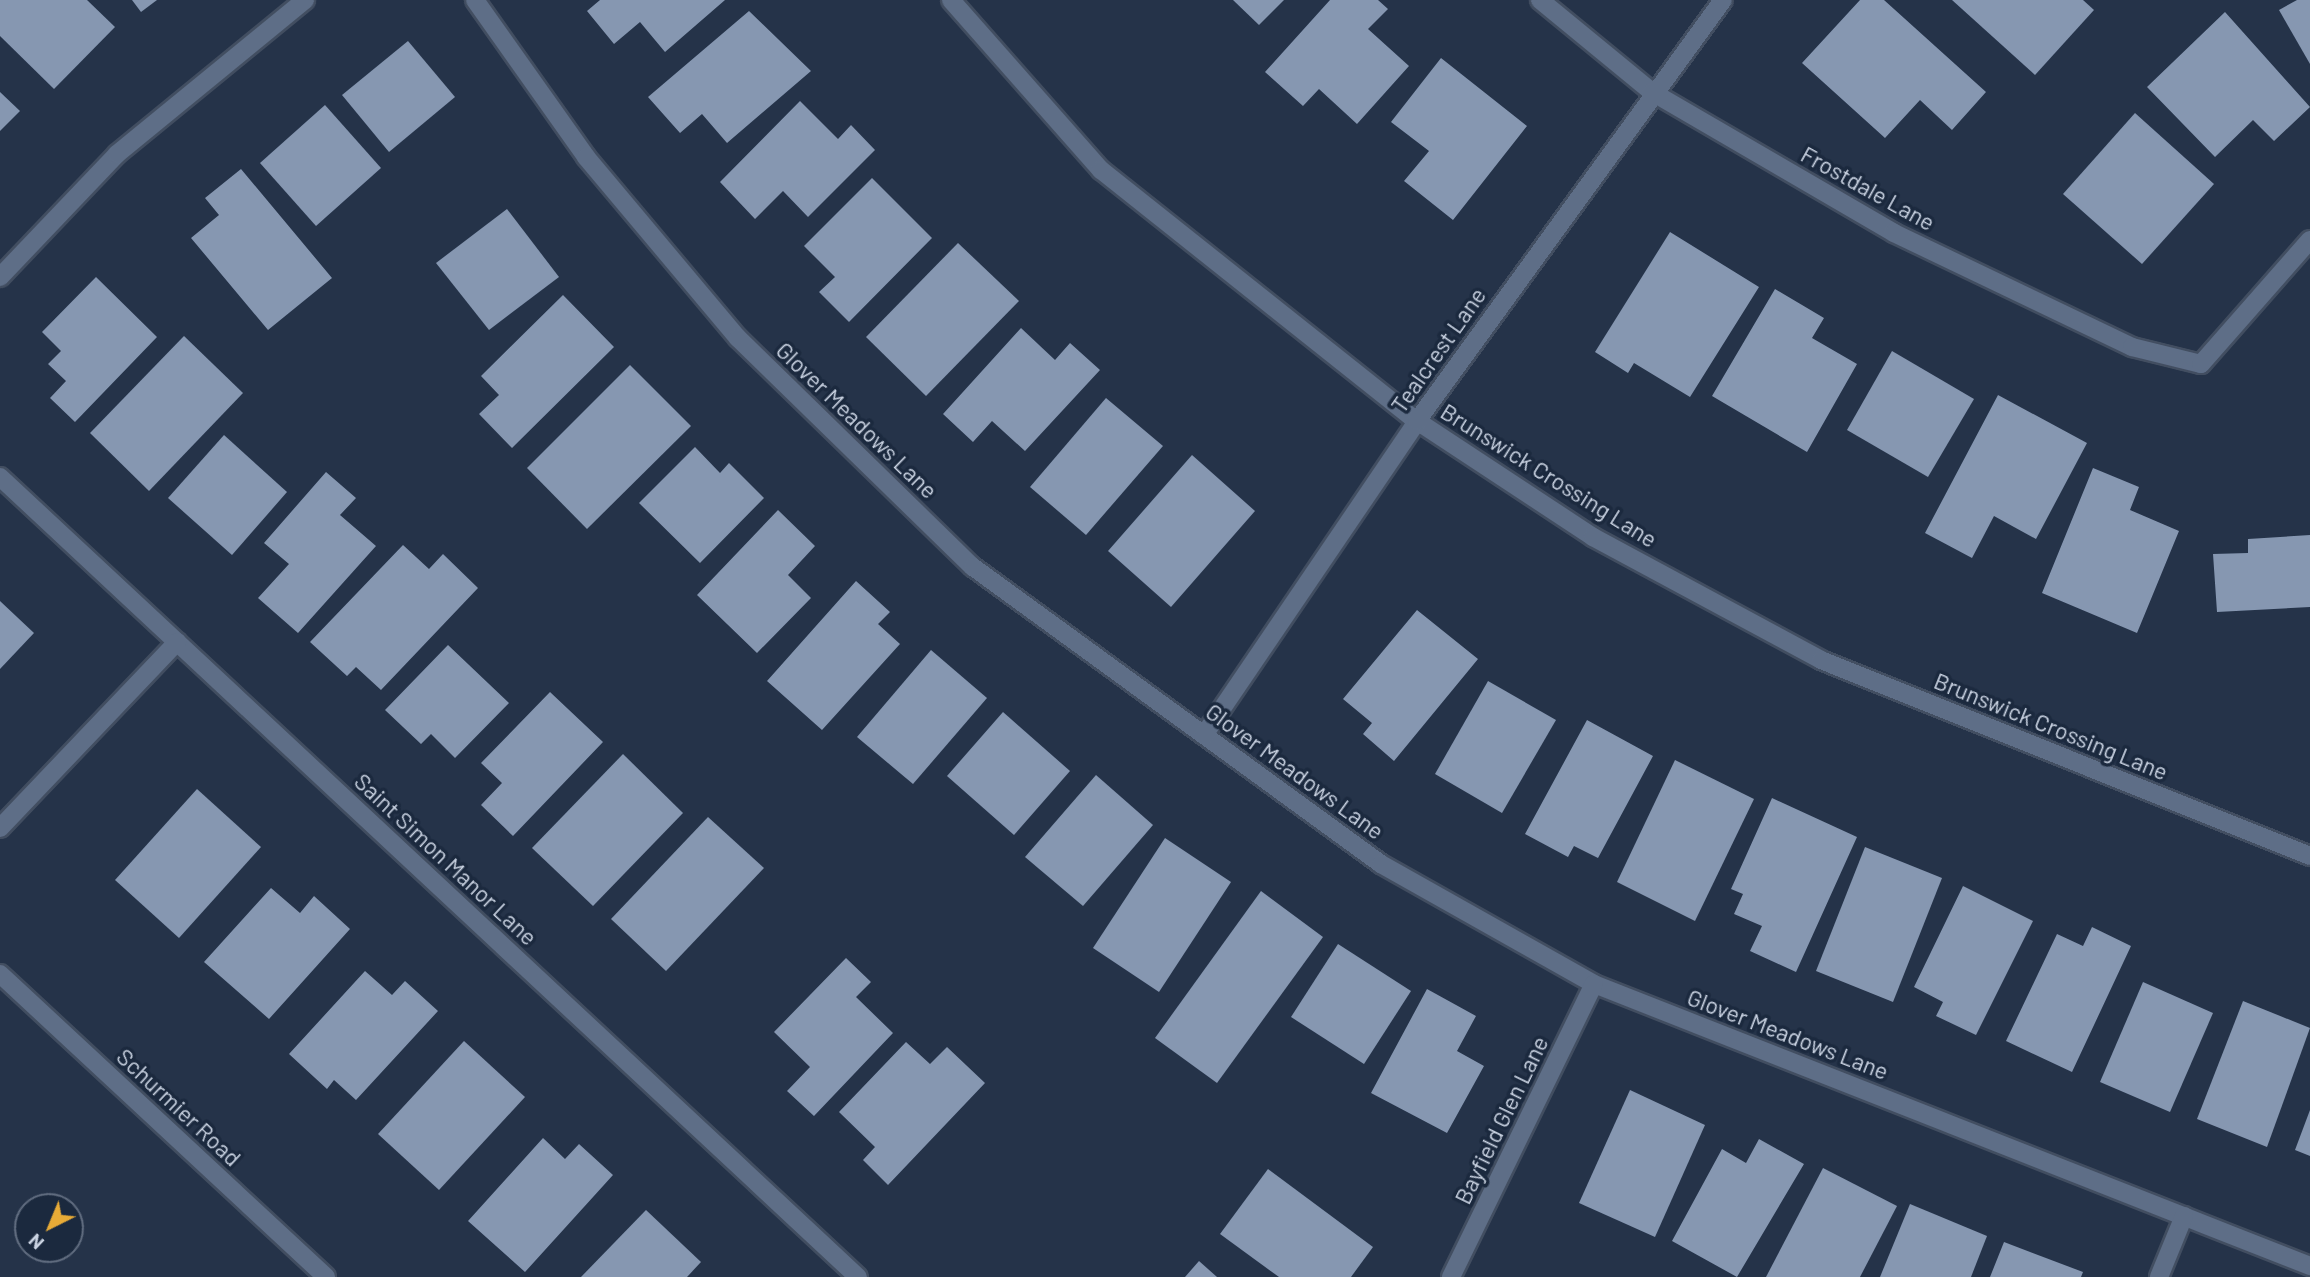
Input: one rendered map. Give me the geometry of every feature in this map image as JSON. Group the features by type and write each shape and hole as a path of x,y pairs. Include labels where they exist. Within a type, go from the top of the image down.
{"street":[{"path":"0,277 117,154 305,0"},
{"name":"Glover Meadows Lane","path":"475,0 586,158 738,338 973,567 1381,864 1594,985 2310,1266"},
{"name":"Brunswick Crossing Lane","path":"951,0 1101,170 1417,421 1593,537 1821,660 2310,856"},
{"name":"Frostdale Lane","path":"1540,0 1652,92 1894,233 2132,347 2201,364 2310,240"},
{"name":"Tealcrest Lane","path":"1204,735 1417,421 1652,92 1723,0"},
{"name":"Saint Simon Manor Lane","path":"0,477 858,1277"},
{"path":"0,828 177,642"},
{"name":"Schurmier Road","path":"0,974 326,1277"},
{"name":"Bayfield Glen Lane","path":"1451,1277 1594,985"},
{"path":"2159,1277 2184,1216"}],"building":[{"path":"0,0 87,0 115,27 54,89 0,36"},
{"path":"132,0 157,0 141,12"},
{"path":"600,0 725,0 665,52 640,22 614,44 587,11"},
{"path":"1233,0 1284,0 1259,25"},
{"path":"1330,0 1378,0 1388,9 1368,29 1409,66 1357,124 1319,89 1303,106 1265,72"},
{"path":"1860,0 1884,0 1986,92 1952,130 1920,100 1885,138 1802,63"},
{"path":"1952,0 2083,0 2094,10 2035,75"},
{"path":"2297,0 2310,0 2310,64 2279,10"},
{"path":"749,11 811,71 727,143 702,114 680,133 648,97"},
{"path":"2225,12 2310,107 2274,141 2253,120 2215,157 2147,87"},
{"path":"408,41 455,97 389,152 342,95"},
{"path":"1441,58 1527,126 1453,220 1404,181 1429,151 1391,122"},
{"path":"0,92 20,111 0,131"},
{"path":"800,101 838,139 851,125 875,150 808,217 783,191 755,219 720,182"},
{"path":"325,105 381,168 316,226 260,163"},
{"path":"2135,113 2214,184 2142,264 2063,194"},
{"path":"241,169 332,278 268,330 191,238 219,215 205,198"},
{"path":"872,178 932,238 849,322 819,292 835,277 804,246"},
{"path":"507,209 559,277 489,330 436,263"},
{"path":"1670,232 1759,287 1690,397 1634,363 1628,373 1595,352"},
{"path":"958,243 1019,301 926,396 866,337"},
{"path":"96,277 157,337 75,422 50,398 66,381 48,364 61,351 42,332"},
{"path":"1775,289 1824,318 1812,338 1857,364 1807,452 1712,396"},
{"path":"563,295 614,347 512,448 479,414 499,395 481,376"},
{"path":"1021,328 1055,360 1070,343 1100,370 1025,451 992,421 973,442 943,414"},
{"path":"184,336 243,393 149,491 90,433"},
{"path":"1892,351 1974,399 1928,477 1847,430"},
{"path":"630,365 691,426 587,529 527,468"},
{"path":"1998,395 2087,443 2036,539 1994,516 1972,558 1925,533"},
{"path":"1106,398 1163,446 1086,535 1030,487"},
{"path":"224,435 287,492 232,555 168,498"},
{"path":"695,447 720,473 729,463 764,498 700,563 639,503"},
{"path":"1192,455 1255,511 1171,607 1108,551"},
{"path":"2093,468 2139,487 2130,510 2179,531 2137,633 2042,593"},
{"path":"326,472 356,498 340,515 376,546 298,633 258,598 289,564 264,543"},
{"path":"778,510 815,546 788,575 811,598 757,653 697,595"},
{"path":"2310,535 2310,607 2217,612 2213,554 2248,553 2248,539"},
{"path":"403,545 429,569 443,554 478,588 381,690 356,667 347,676 310,642"},
{"path":"856,581 890,612 878,624 900,644 822,730 767,681"},
{"path":"0,601 34,633 0,669"},
{"path":"1417,610 1478,659 1394,761 1363,734 1372,723 1343,699"},
{"path":"448,645 509,703 455,758 431,734 421,744 385,710"},
{"path":"931,650 987,698 913,784 857,737"},
{"path":"1488,681 1556,720 1502,813 1435,774"},
{"path":"550,692 603,742 513,836 481,805 502,783 481,763"},
{"path":"1003,712 1070,771 1014,835 947,776"},
{"path":"1587,720 1653,756 1598,858 1574,846 1568,857 1525,834"},
{"path":"623,754 683,813 593,906 532,848"},
{"path":"1675,760 1754,799 1695,921 1617,882"},
{"path":"1096,775 1153,825 1083,906 1025,857"},
{"path":"197,789 261,847 179,938 115,880"},
{"path":"1772,798 1857,837 1796,972 1750,951 1762,926 1734,914 1743,894 1731,889"},
{"path":"708,817 764,868 666,971 611,919"},
{"path":"1165,838 1231,882 1159,992 1093,948"},
{"path":"1865,847 1942,878 1893,1002 1816,971"},
{"path":"1963,886 2033,921 1976,1035 1936,1016 1943,1002 1914,987"},
{"path":"271,888 300,913 314,896 350,929 269,1019 204,962"},
{"path":"1261,891 1323,937 1217,1083 1155,1038"},
{"path":"2092,927 2131,946 2072,1072 2006,1041 2057,934 2083,946"},
{"path":"1338,944 1411,991 1364,1064 1291,1017"},
{"path":"846,958 871,982 856,997 893,1033 814,1116 787,1091 810,1067 774,1032"},
{"path":"365,971 392,995 405,981 438,1011 356,1100 334,1080 327,1089 289,1054"},
{"path":"2143,982 2213,1013 2170,1112 2100,1082"},
{"path":"1427,989 1476,1016 1457,1051 1484,1066 1447,1133 1371,1093"},
{"path":"2243,1001 2310,1028 2267,1147 2197,1119"},
{"path":"464,1041 525,1097 439,1190 378,1134"},
{"path":"906,1042 930,1064 947,1047 985,1083 888,1185 863,1160 875,1147 839,1112"},
{"path":"1630,1090 1705,1125 1655,1237 1579,1203"},
{"path":"2310,1110 2310,1156 2295,1150"},
{"path":"543,1138 565,1159 579,1144 613,1175 525,1272 468,1221"},
{"path":"1759,1139 1804,1164 1737,1277 1672,1241 1722,1149 1746,1163"},
{"path":"1823,1168 1897,1206 1860,1277 1766,1277"},
{"path":"1268,1169 1373,1247 1351,1277 1279,1277 1220,1234"},
{"path":"1910,1204 1987,1236 1971,1277 1880,1277"},
{"path":"646,1210 701,1262 687,1277 581,1277"},
{"path":"2004,1242 2083,1272 2081,1277 1990,1277"},
{"path":"1199,1261 1217,1277 1185,1277"}]}
